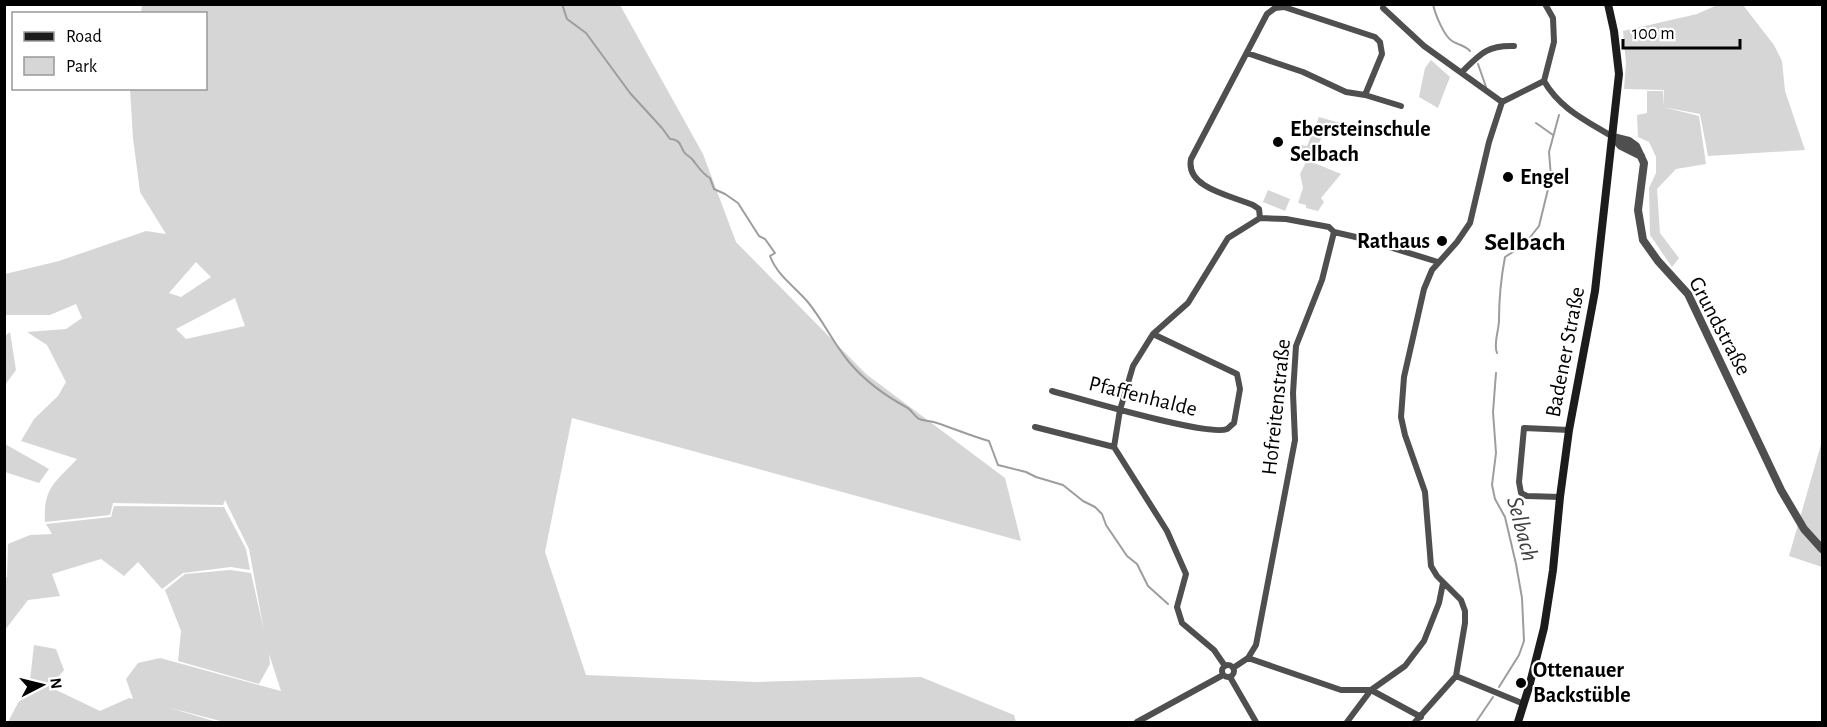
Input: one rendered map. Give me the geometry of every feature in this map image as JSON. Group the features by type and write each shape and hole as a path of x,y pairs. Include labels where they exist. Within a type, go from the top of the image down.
{"main road":[{"name":"Badener Straße","path":"1518,723 1544,628 1569,430 1595,291 1618,74 1614,31 1608,4"}],"street":[{"path":"1415,723 1456,676 1465,610 1461,600 1443,583 1431,566 1425,492 1401,417 1404,377 1424,289 1432,270 1457,242 1470,223 1489,141 1502,102 1544,81 1554,42 1553,18 1545,4"},
{"path":"1260,218 1259,209 1253,205 1201,184 1192,176 1190,165 1191,159 1267,14 1279,7 1284,7 1376,37 1380,42 1382,54 1365,95"},
{"path":"1383,8 1424,46 1502,102"},
{"path":"1462,72 1488,49 1501,45 1514,46"},
{"path":"1246,53 1303,72 1346,92 1401,106"},
{"name":"Grundstraße","path":"1544,81 1567,109 1613,137 1636,146 1644,170 1638,210 1643,240 1658,261 1688,294 1781,490 1804,529 1822,549"},
{"path":"1225,666 1214,650 1182,623 1177,607 1186,574 1167,531 1114,447 1120,410 1133,366 1153,334 1188,303 1228,238 1260,218 1286,219 1329,227 1334,232 1438,262"},
{"name":"Hofreitenstraße","path":"1248,658 1256,645 1295,440 1293,393 1296,346 1322,280 1334,232"},
{"name":"Pfaffenhalde","path":"1052,391 1120,410 1207,430 1226,429 1234,423 1239,389 1236,374 1153,334"},
{"path":"1035,427 1114,447"},
{"path":"1560,496 1527,496 1521,493 1519,482 1524,428 1569,430"},
{"path":"1347,723 1371,690 1405,666 1424,640 1439,603 1443,583"},
{"path":"1233,668 1248,658 1341,690 1371,690 1421,717"},
{"path":"1225,666 1230,665 1233,668"},
{"path":"1223,675 1222,669 1225,666"},
{"path":"1230,677 1233,674 1233,668"},
{"path":"1223,675 1230,677"},
{"path":"1137,723 1223,675"},
{"path":"1456,676 1524,704"},
{"path":"1230,677 1256,723"}],"green space":[{"path":"142,5 620,5 703,154 736,242 866,374 1005,478 1021,541 572,418 545,552 586,675 755,682 921,677 1014,715 1016,722 224,722 167,707 217,722 8,722 30,680 34,645 56,649 64,670 50,687 100,711 129,698 133,699 126,679 138,663 160,658 281,691 269,654 270,664 259,684 178,661 181,631 165,590 185,574 230,570 251,573 264,631 249,549 225,500 223,505 113,503 110,515 45,522 46,501 52,486 77,459 21,441 34,419 58,396 66,382 47,345 27,332 66,329 82,318 76,304 50,315 5,315 5,274 59,261 146,231 166,234 140,192 130,90 207,90 207,12 141,12","holes":["196,262 211,277 181,297 169,293","235,298 245,326 186,339 176,329"]},
{"path":"1717,5 1743,5 1774,45 1782,61 1785,91 1805,150 1708,156 1700,114 1663,107 1664,90 1624,89 1626,63 1623,31 1697,14"},
{"path":"1431,60 1450,77 1438,108 1419,97 1425,68"},
{"path":"1647,91 1663,91 1663,107 1699,116 1706,164 1676,169 1657,189 1660,233 1679,258 1672,267 1650,235 1649,188 1656,173 1656,157 1649,142 1638,137 1637,115 1647,113"},
{"path":"1319,117 1340,123 1335,127 1327,126 1312,158 1299,151 1301,145 1307,146"},
{"path":"1307,160 1341,174 1321,198 1324,202 1318,211 1298,203 1303,188 1300,174"},
{"path":"1268,190 1290,199 1285,211 1263,202"},
{"path":"10,332 16,370 5,385 5,336"},
{"path":"1822,441 1822,567 1789,556"},
{"path":"5,444 49,469 39,483 5,472"},
{"path":"114,506 224,507 246,549 250,570 231,567 183,573 162,589 138,562 124,576 101,559 52,574 60,596 28,600 5,630 4,578 7,577 8,544 30,535 52,534 46,524 111,517"}],"waterway":[{"path":"562,4 567,19 586,33 630,93 670,139 678,141 685,153 710,178 714,189 738,203 759,236 765,239 775,253 770,256 777,269 807,301 843,355 868,381 908,408 919,419 935,422 989,441 998,465 1063,485 1083,501 1095,507 1102,514 1106,525 1127,556 1137,564 1148,586 1168,604"},
{"path":"1433,4 1446,35 1470,51"},
{"path":"1478,64 1486,87"},
{"name":"Selbach","path":"1497,353 1500,288 1505,257 1524,245 1539,226 1551,177 1549,152 1559,115"},
{"path":"1536,123 1553,135"},
{"name":"Selbach","path":"1496,373 1493,412 1496,453 1492,485 1495,499 1505,517 1516,564 1522,598 1524,641 1519,655 1499,687"},
{"name":"Selbach","path":"1476,722 1493,697"}],"place":[{"name":"Ebersteinschule Selbach","path":"1278,142"},
{"name":"Engel","path":"1508,177"},
{"name":"Rathaus","path":"1442,241"},
{"name":"Ottenauer Backstüble","path":"1521,683"}],"district":[{"name":"Selbach","path":"1525,242"}]}
